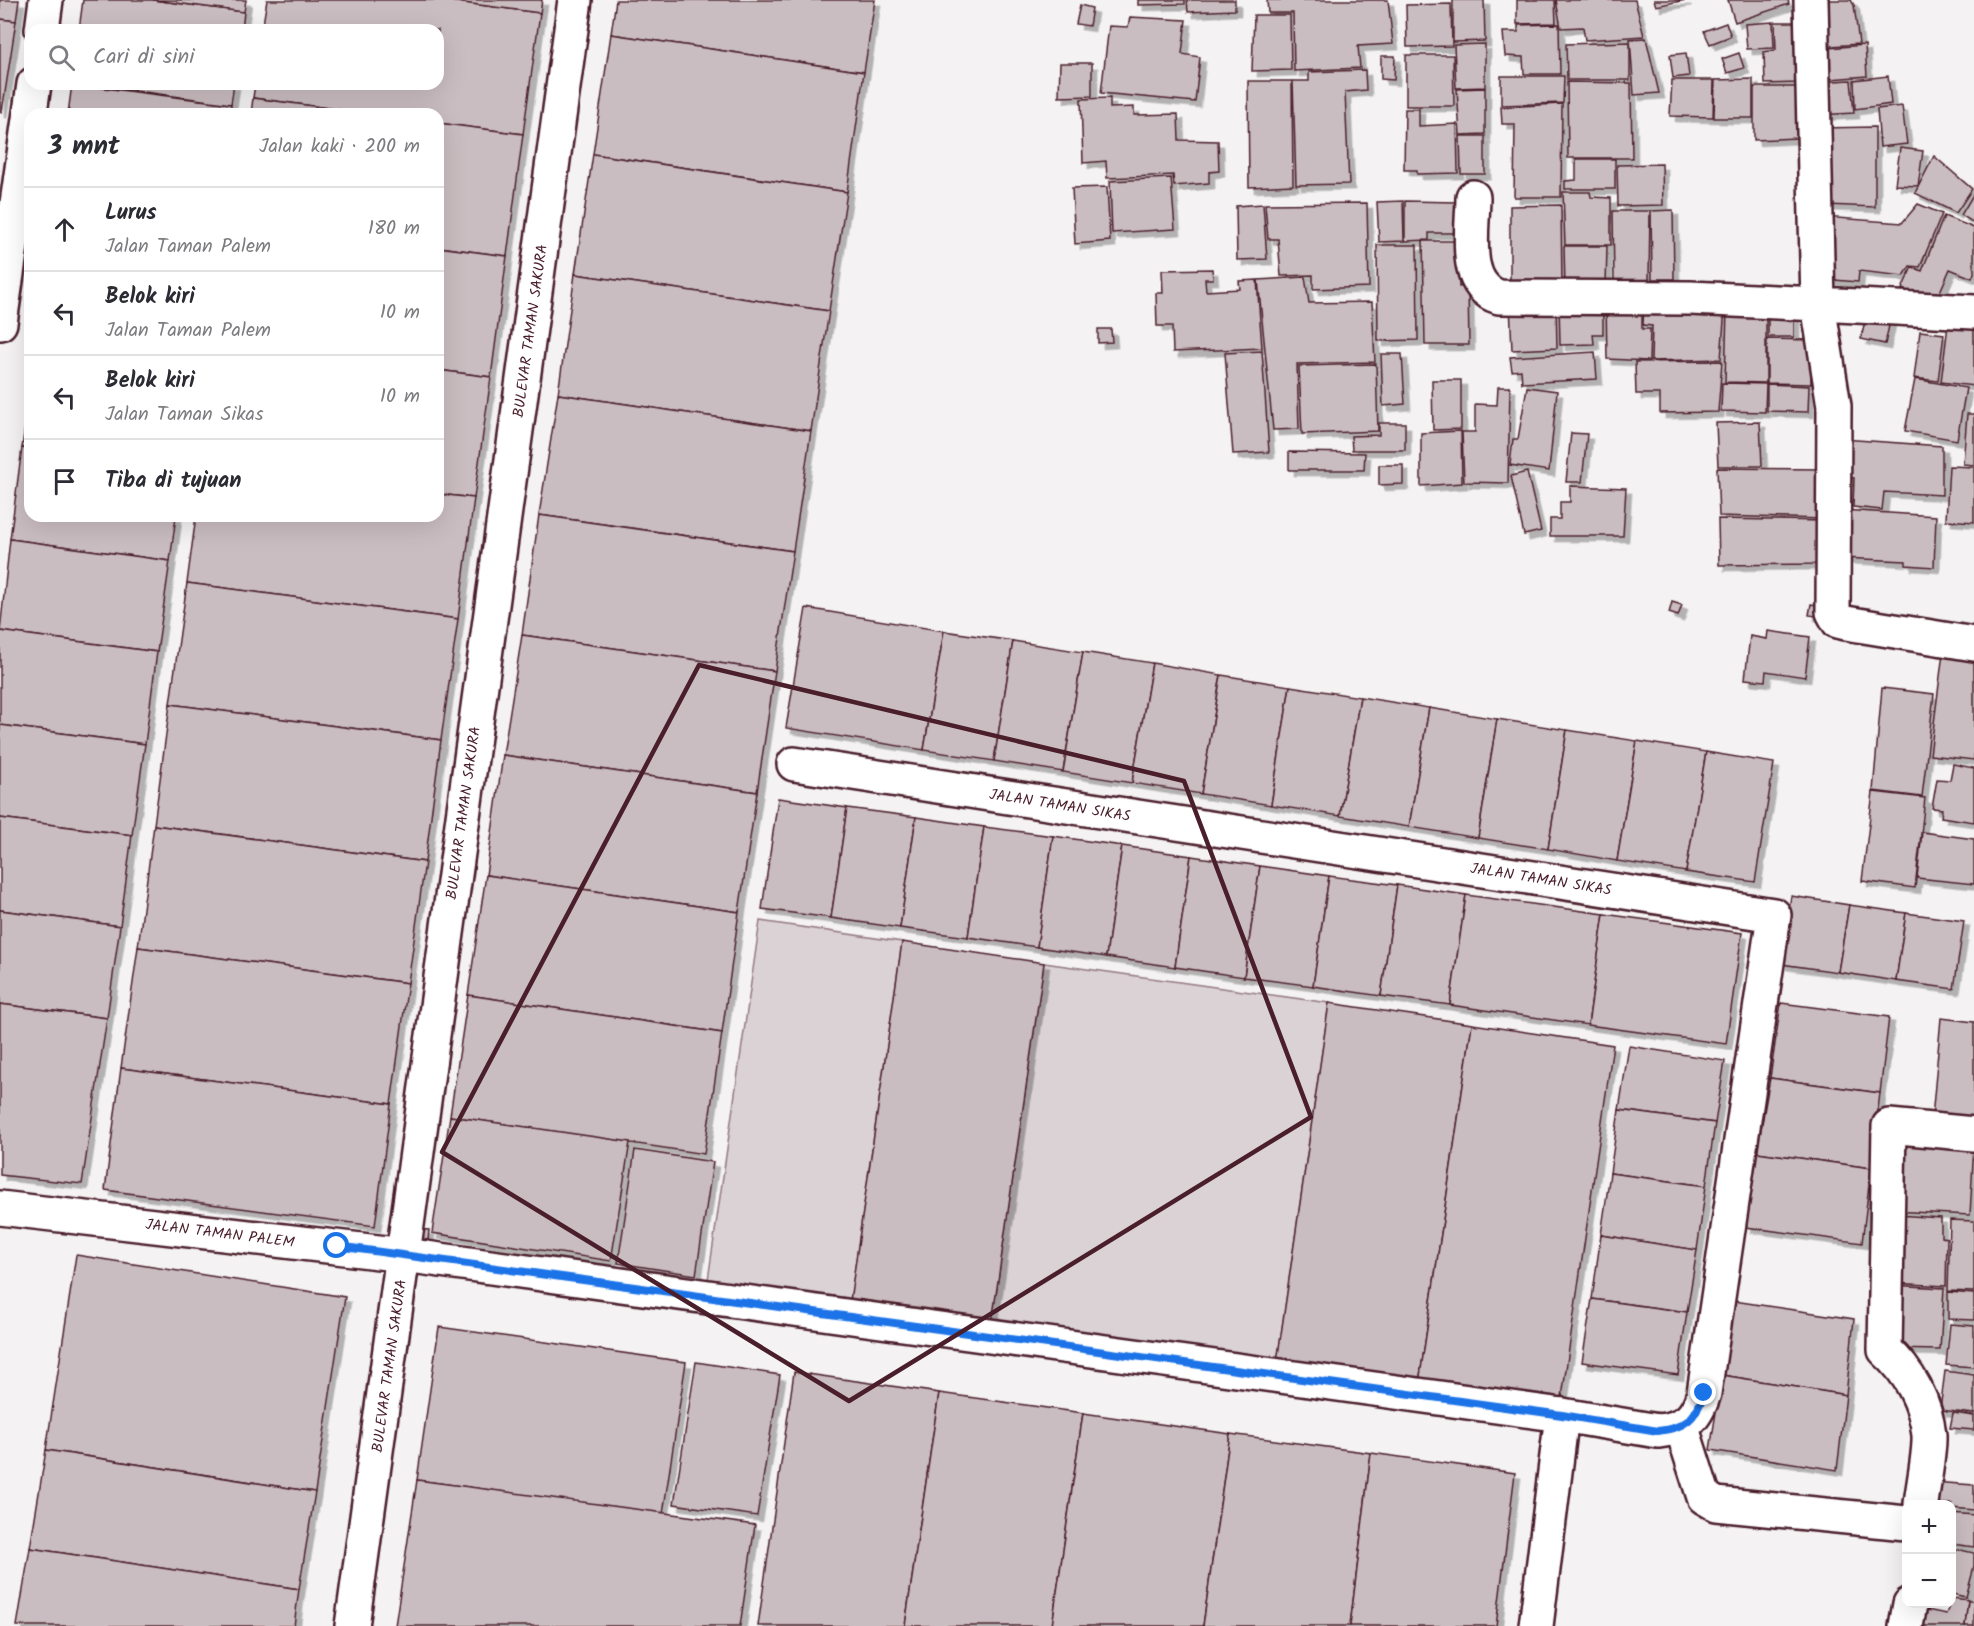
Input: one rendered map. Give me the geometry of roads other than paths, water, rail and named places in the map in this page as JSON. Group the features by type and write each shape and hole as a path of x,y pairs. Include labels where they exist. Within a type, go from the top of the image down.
{"street":[{"path":"43,24 46,0"},
{"name":"BULEVAR TAMAN SAKURA","path":"352,1626 575,0"},
{"path":"1811,0 1818,304 1834,406 1833,612 1838,621 1846,623 1974,644"},
{"path":"31,108 33,90"},
{"path":"0,323 24,154"},
{"path":"1473,196 1473,269 1479,285 1490,294 1499,297 1690,298 1974,312"},
{"name":"JALAN TAMAN SIKAS","path":"794,764 1774,915 1704,1393 1698,1412 1684,1424"},
{"path":"1921,1500 1929,1436 1917,1390 1897,1361 1885,1350 1889,1126 1974,1134"},
{"name":"JALAN TAMAN PALEM","path":"0,1208 404,1255 1562,1415 1658,1431 1684,1424"},
{"path":"1536,1626 1562,1415"},
{"path":"1684,1424 1704,1497 1716,1504 1902,1523"},
{"path":"1906,1626 1909,1608"}]}
